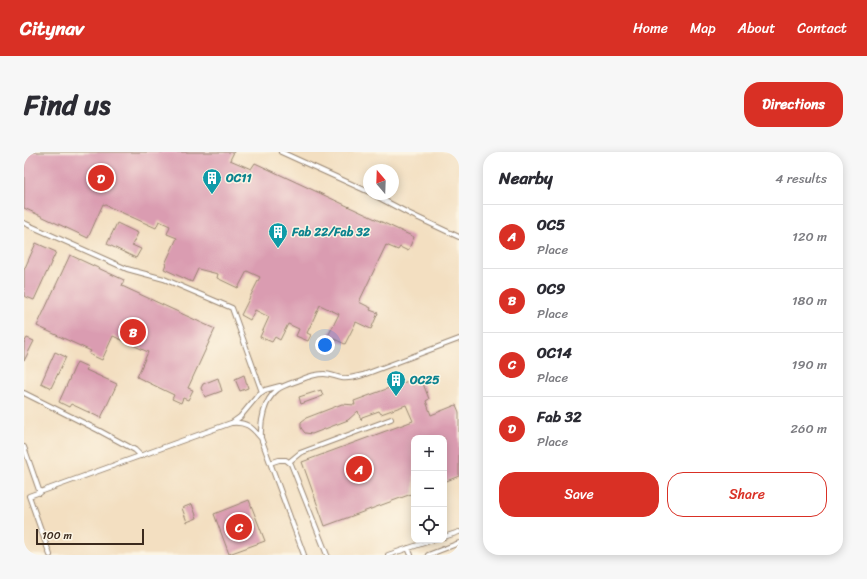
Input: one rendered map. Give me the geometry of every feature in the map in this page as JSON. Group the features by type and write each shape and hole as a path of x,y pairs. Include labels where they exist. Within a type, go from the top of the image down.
{"lane":[{"path":"281,152 363,189"},
{"path":"383,200 415,217 459,237"},
{"path":"24,223 127,269 164,279 232,308 262,392"},
{"path":"50,555 29,496 231,423 240,417 253,399 262,392 318,374 348,378 359,376 459,339"},
{"path":"260,438 262,416 268,401 278,389 285,385"},
{"path":"24,393 98,430 135,450 141,456"},
{"path":"289,462 300,453 392,418"},
{"path":"231,423 240,422 248,424 254,429 260,438 304,555"},
{"path":"24,447 40,493"},
{"path":"270,463 279,460 286,460 289,462 327,555"},
{"path":"447,535 459,532"},
{"path":"388,555 424,543"},
{"path":"428,555 459,543"},
{"path":"408,548 411,555"}],"building":[{"name":"Fab 22/Fab 32","path":"24,152 234,152 230,160 251,169 255,163 414,237 408,251 400,247 398,250 386,245 359,302 371,308 370,310 378,313 371,329 356,322 345,344 328,336 339,314 320,305 307,333 311,335 308,341 296,336 299,329 288,324 280,340 275,337 272,342 260,337 269,317 255,310 250,320 241,315 260,277 247,271 238,288 217,278 218,274 198,269 192,282 164,269 177,238 167,234 170,226 159,221 156,228 103,204 88,238 24,208"},
{"path":"117,223 138,233 132,245 141,249 136,258 107,244"},
{"path":"36,243 56,252 34,300 24,296 24,270"},
{"path":"70,255 124,280 122,286 215,329 188,388 193,390 188,400 183,398 181,403 172,399 174,395 137,377 148,352 113,336 102,360 89,354 91,351 37,326"},
{"path":"27,338 34,341 24,361 24,343"},
{"path":"55,352 66,357 51,388 41,383"},
{"path":"77,362 88,367 86,370 117,384 101,418 71,404 69,407 59,402"},
{"path":"244,375 248,388 240,391 235,379"},
{"path":"218,378 222,391 205,397 201,388 203,384"},
{"path":"411,380 412,385 422,381 429,399 426,401 431,415 456,405 459,412 459,476 447,481 447,435 411,435 411,494 325,526 302,462 413,421 406,405 381,414 379,411 362,417 361,420 358,411 348,420 312,434 305,433 301,428 301,422 306,418 342,404 355,405 354,401"},
{"path":"321,390 323,396 301,404 299,397"},
{"path":"249,500 265,541 229,554 214,514"},
{"path":"192,504 197,518 187,522 182,508"}],"place":[{"name":"Fab 32","path":"101,178"},
{"name":"OC11","path":"212,195"},
{"name":"Fab 22/Fab 32","path":"278,249"},
{"name":"OC9","path":"133,332"},
{"name":"OC25","path":"396,397"},
{"name":"OC5","path":"359,469"},
{"name":"OC14","path":"239,527"}]}
